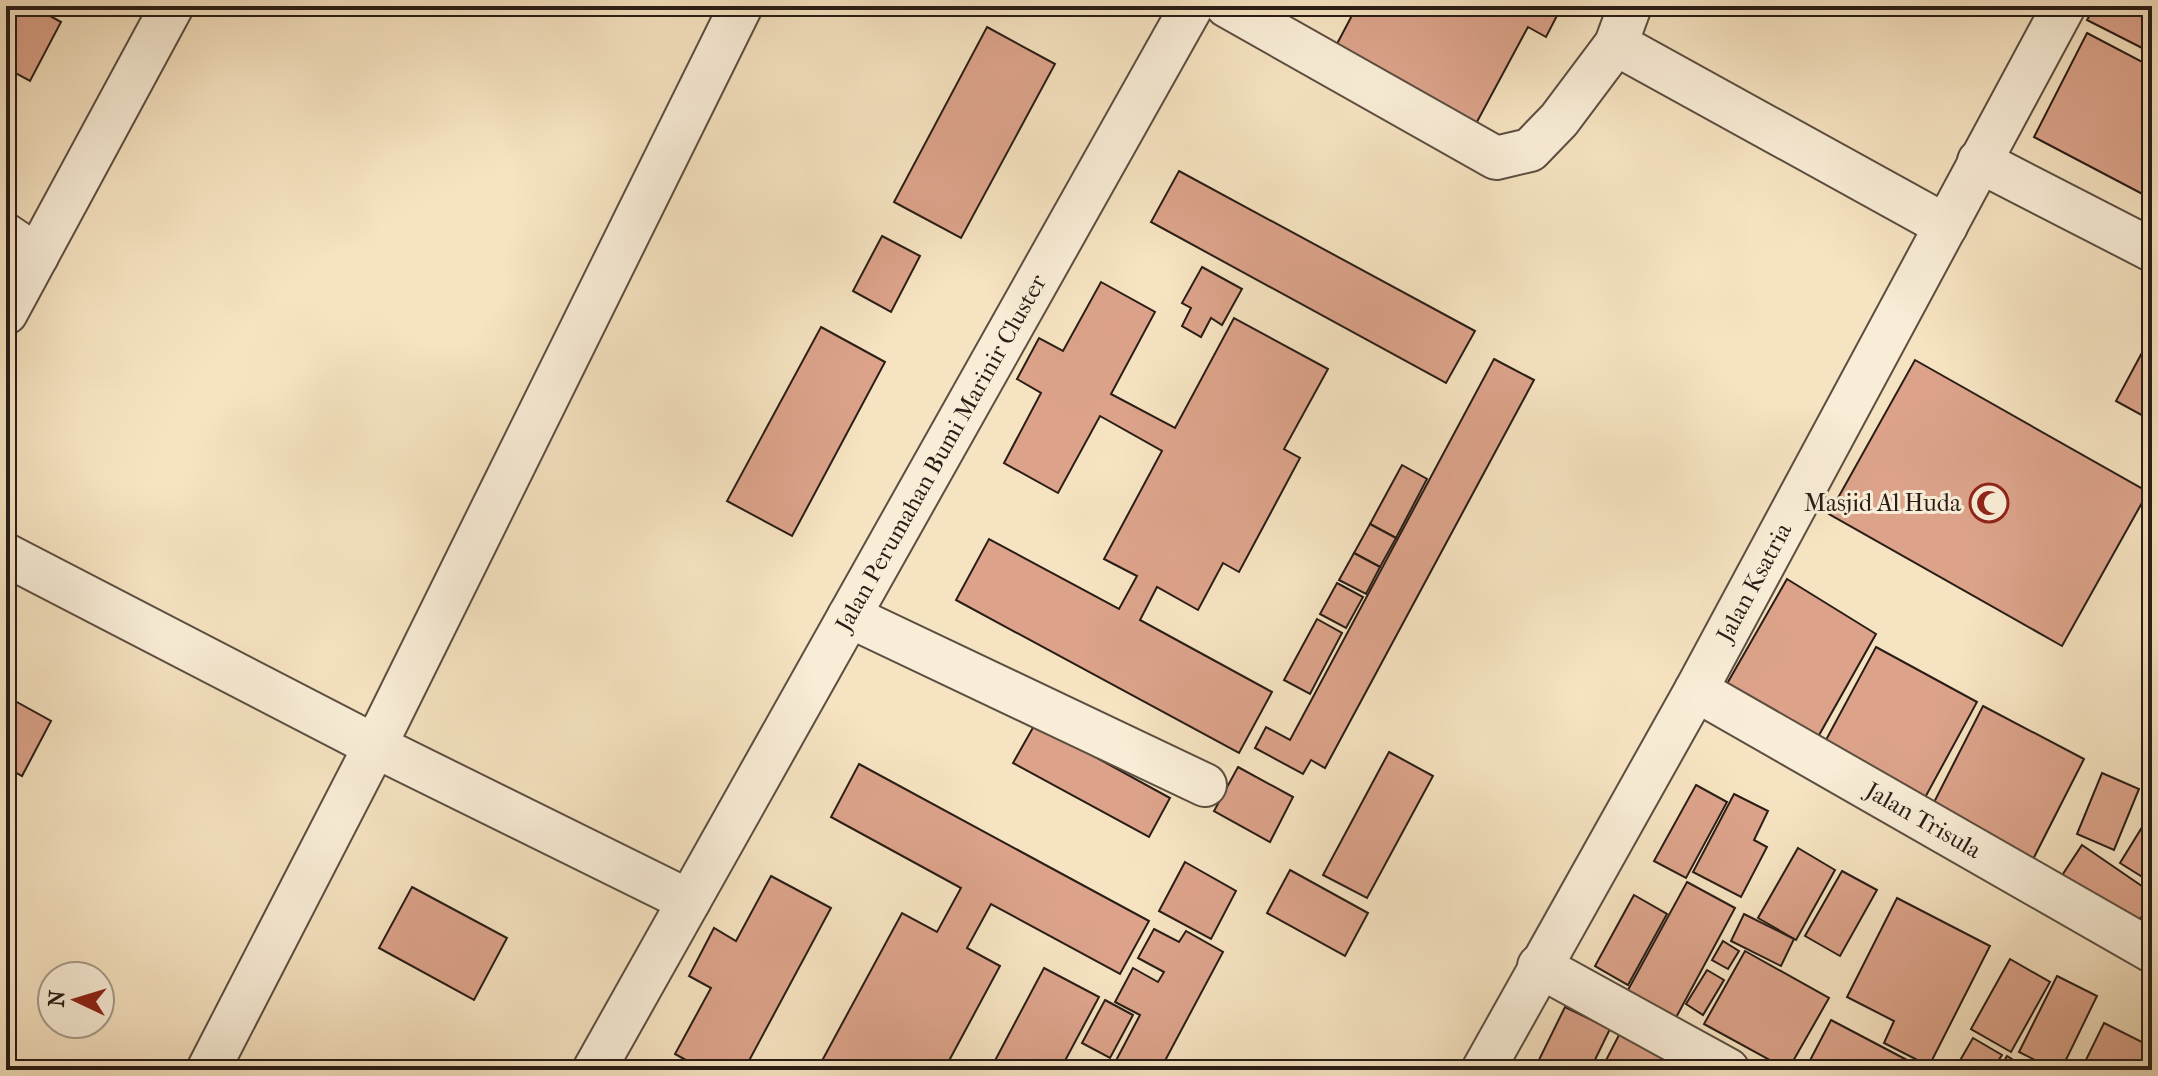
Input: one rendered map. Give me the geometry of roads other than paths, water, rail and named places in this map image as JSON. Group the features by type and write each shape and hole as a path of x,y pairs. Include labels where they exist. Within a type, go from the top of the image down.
{"street":[{"path":"6,313 21,246 172,6"},
{"path":"208,1070 375,746 741,6"},
{"name":"Jalan Perumahan Bumi Marinir Cluster","path":"594,1070 1192,6"},
{"path":"1227,6 1496,158 1530,150 1559,120 1623,25 1946,226"},
{"name":"Jalan Ksatria","path":"1483,1070 1696,690 2064,6"},
{"path":"1979,161 2152,250"},
{"path":"6,555 375,746 689,901"},
{"path":"849,616 1205,785"},
{"name":"Jalan Trisula","path":"1696,690 2152,951"},
{"path":"1539,966 1728,1070"}],"place":[{"name":"Masjid Al Huda","path":"1989,503"}]}
